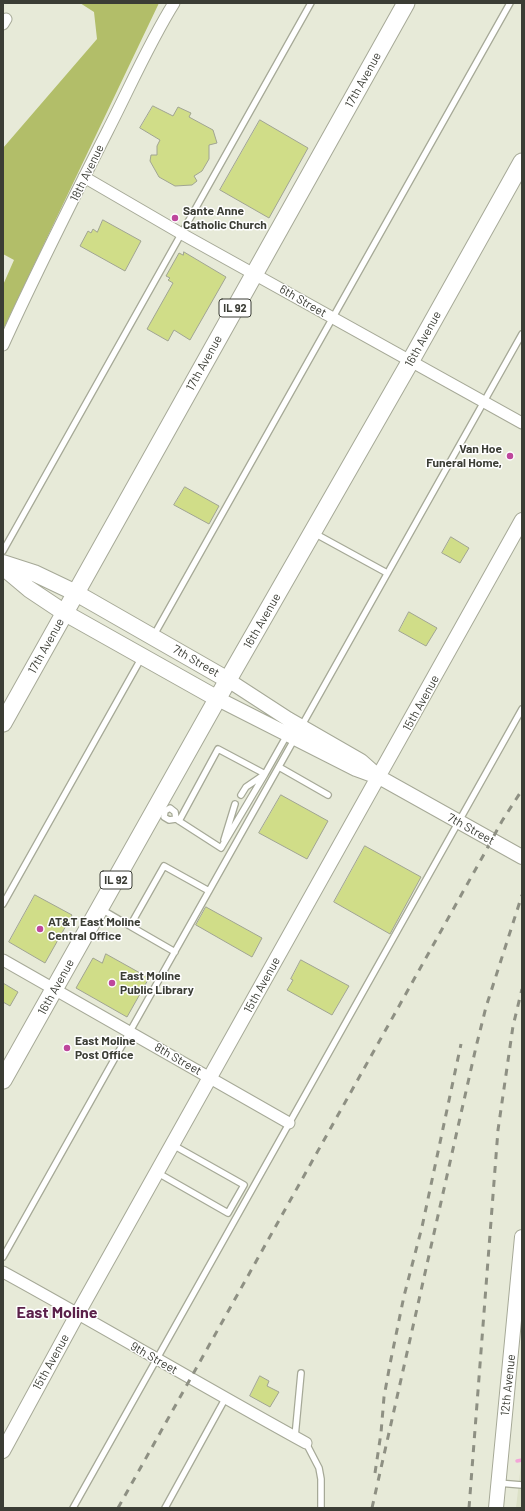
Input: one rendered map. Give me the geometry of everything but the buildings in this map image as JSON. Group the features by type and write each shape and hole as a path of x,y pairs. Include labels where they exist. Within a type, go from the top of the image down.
{"main road":[{"name":"17th Avenue","path":"3,723 406,3"},
{"name":"16th Avenue","path":"3,1080 100,909 161,809 228,680 410,362 522,162"},
{"name":"7th Street","path":"3,564 34,573 76,593 228,680"},
{"name":"7th Street","path":"3,567 29,589 65,613 218,699"}],"street":[{"name":"18th Avenue","path":"3,345 84,177 174,3"},
{"name":"6th Street","path":"84,177 182,234 255,273 410,362 522,423"},
{"name":"15th Avenue","path":"3,1451 157,1172 522,520"},
{"name":"7th Street","path":"228,680 288,719 295,733"},
{"name":"7th Street","path":"218,699 361,761 379,777 522,857"},
{"name":"8th Street","path":"3,960 211,1077 289,1123"},
{"name":"12th Avenue","path":"496,1508 522,1237"},
{"name":"9th Street","path":"3,1272 225,1399 306,1443"}],"lane":[{"path":"3,551 311,3"},
{"path":"153,637 510,3"},
{"path":"3,1257 279,767 295,733 522,334"},
{"path":"313,532 387,573"},
{"path":"3,904 142,656"},
{"path":"73,1508 522,709"},
{"path":"222,848 265,774 295,733"},
{"path":"177,820 218,749 265,774"},
{"path":"279,767 328,795"},
{"path":"241,795 246,787 265,774"},
{"path":"222,848 235,804"},
{"path":"161,809 164,817 169,820 177,820 222,848"},
{"path":"130,926 164,866 209,892"},
{"path":"100,909 175,952"},
{"path":"157,1172 228,1213 244,1185 173,1145"},
{"path":"295,1437 301,1373"},
{"path":"165,1508 225,1399"},
{"path":"306,1443 319,1468 321,1479 321,1508"},
{"path":"498,1484 522,1485"}],"shaded area":[{"path":"521,1464 522,1508 516,1508"}],"green space":[{"path":"80,3 159,3 3,330 3,285 14,260 3,254 3,148 97,39 94,12"}],"waterway":[{"path":"517,1461 522,1460"}],"railway":[{"path":"118,1508 502,821 522,790"},
{"path":"372,1508 476,1047 486,1007 522,895"},
{"path":"469,1508 498,1130 513,1026 522,989"},
{"path":"375,1473 381,1433 384,1397 390,1364 404,1296 422,1227 461,1044"}],"place":[{"name":"Sante Anne Catholic Church","path":"175,218"},
{"name":"Van Hoe Funeral Home,","path":"510,456"},
{"name":"AT&T East Moline Central Office","path":"40,929"},
{"name":"East Moline Public Library","path":"112,983"},
{"name":"East Moline Post Office","path":"67,1048"}],"district":[{"name":"East Moline","path":"57,1313"}]}
